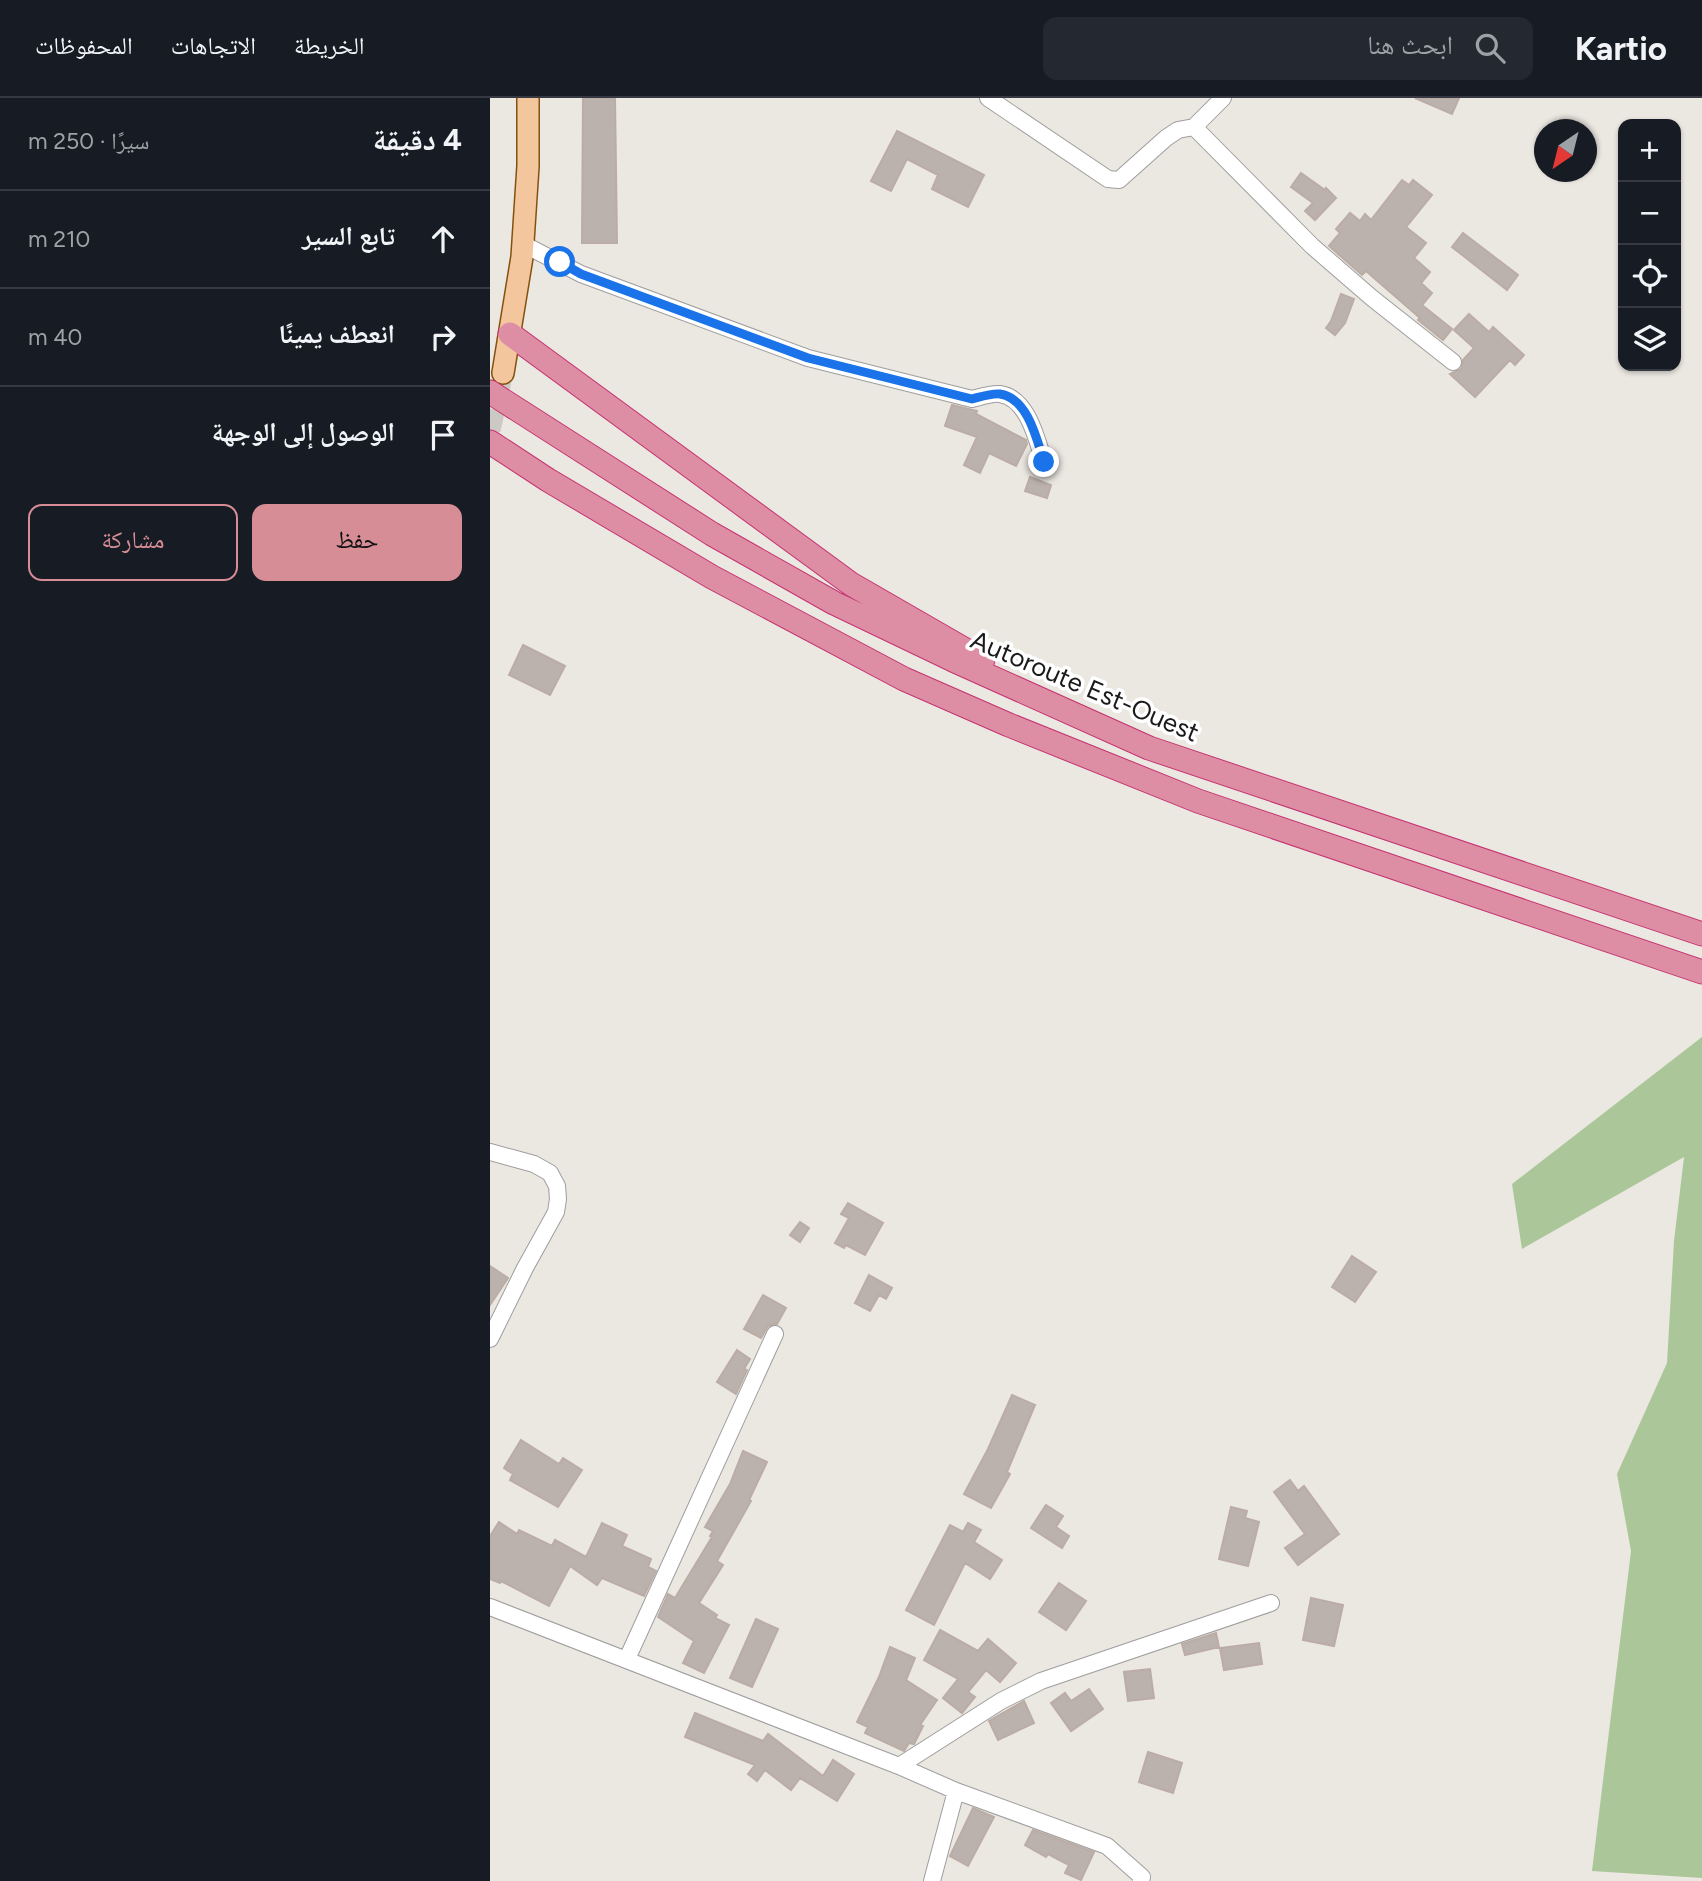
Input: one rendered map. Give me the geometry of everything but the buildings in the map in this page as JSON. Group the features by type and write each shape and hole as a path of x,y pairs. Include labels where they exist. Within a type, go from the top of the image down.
{"highway":[{"path":"510,334 850,584 1083,718"},
{"name":"Autoroute Est-Ouest","path":"497,382 712,534 834,603 953,660 1149,748 1702,934"},
{"path":"490,442 548,481 712,577 904,679 1009,725 1198,801 1702,972"}],"main road":[{"path":"497,382 510,334 523,244 528,166 528,98"}],"street":[{"path":"988,98 1108,179 1119,180 1166,138 1178,130 1194,127 1223,98"},
{"path":"1194,127 1312,246 1453,362"},
{"path":"523,244 581,274 808,358 972,399 1000,394 1014,400 1032,422 1044,462"},
{"path":"490,1152 534,1164 550,1173 557,1186 558,1199 556,1213 490,1339"},
{"path":"627,1659 775,1335"},
{"path":"899,1766 1001,1700 1041,1681 1271,1603"},
{"path":"490,1607 899,1766 956,1791 1107,1846 1137,1871 1142,1877 1141,1881"},
{"path":"932,1881 956,1791"}],"green space":[{"path":"1702,1037 1702,1878 1592,1871 1631,1551 1617,1474 1667,1363 1674,1241 1684,1157 1522,1249 1512,1184"}],"tunnel":[{"path":"490,430 501,381"}],"route":[{"path":"560,262 581,274 808,358 972,399 1000,394 1014,400 1032,422 1044,462"}]}
